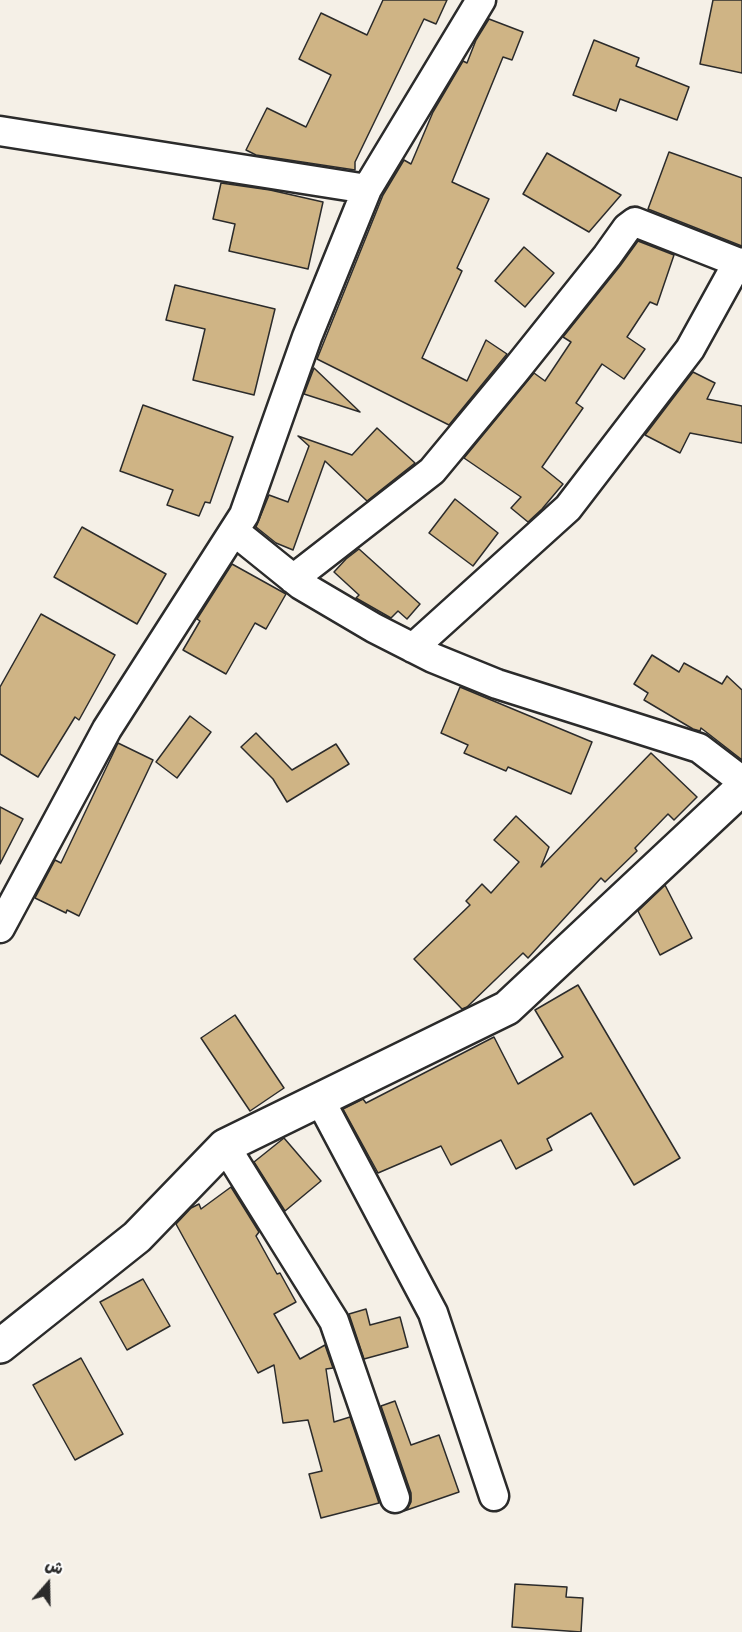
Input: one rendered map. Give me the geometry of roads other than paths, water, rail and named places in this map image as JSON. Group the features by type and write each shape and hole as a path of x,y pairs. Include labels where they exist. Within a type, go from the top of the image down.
{"main road":[{"path":"0,1346 136,1237 225,1146 507,1008 742,788"}],"street":[{"path":"0,928 107,729 244,516 307,338 367,189 481,0"},
{"path":"0,131 367,189"},
{"path":"293,579 432,471 608,256 627,228 635,222 740,263 690,349 568,508 413,648"},
{"path":"234,531 301,585 374,628 433,658 497,684 699,748 742,781"},
{"path":"320,1100 433,1313 494,1496"},
{"path":"225,1146 334,1321 395,1498"}]}
